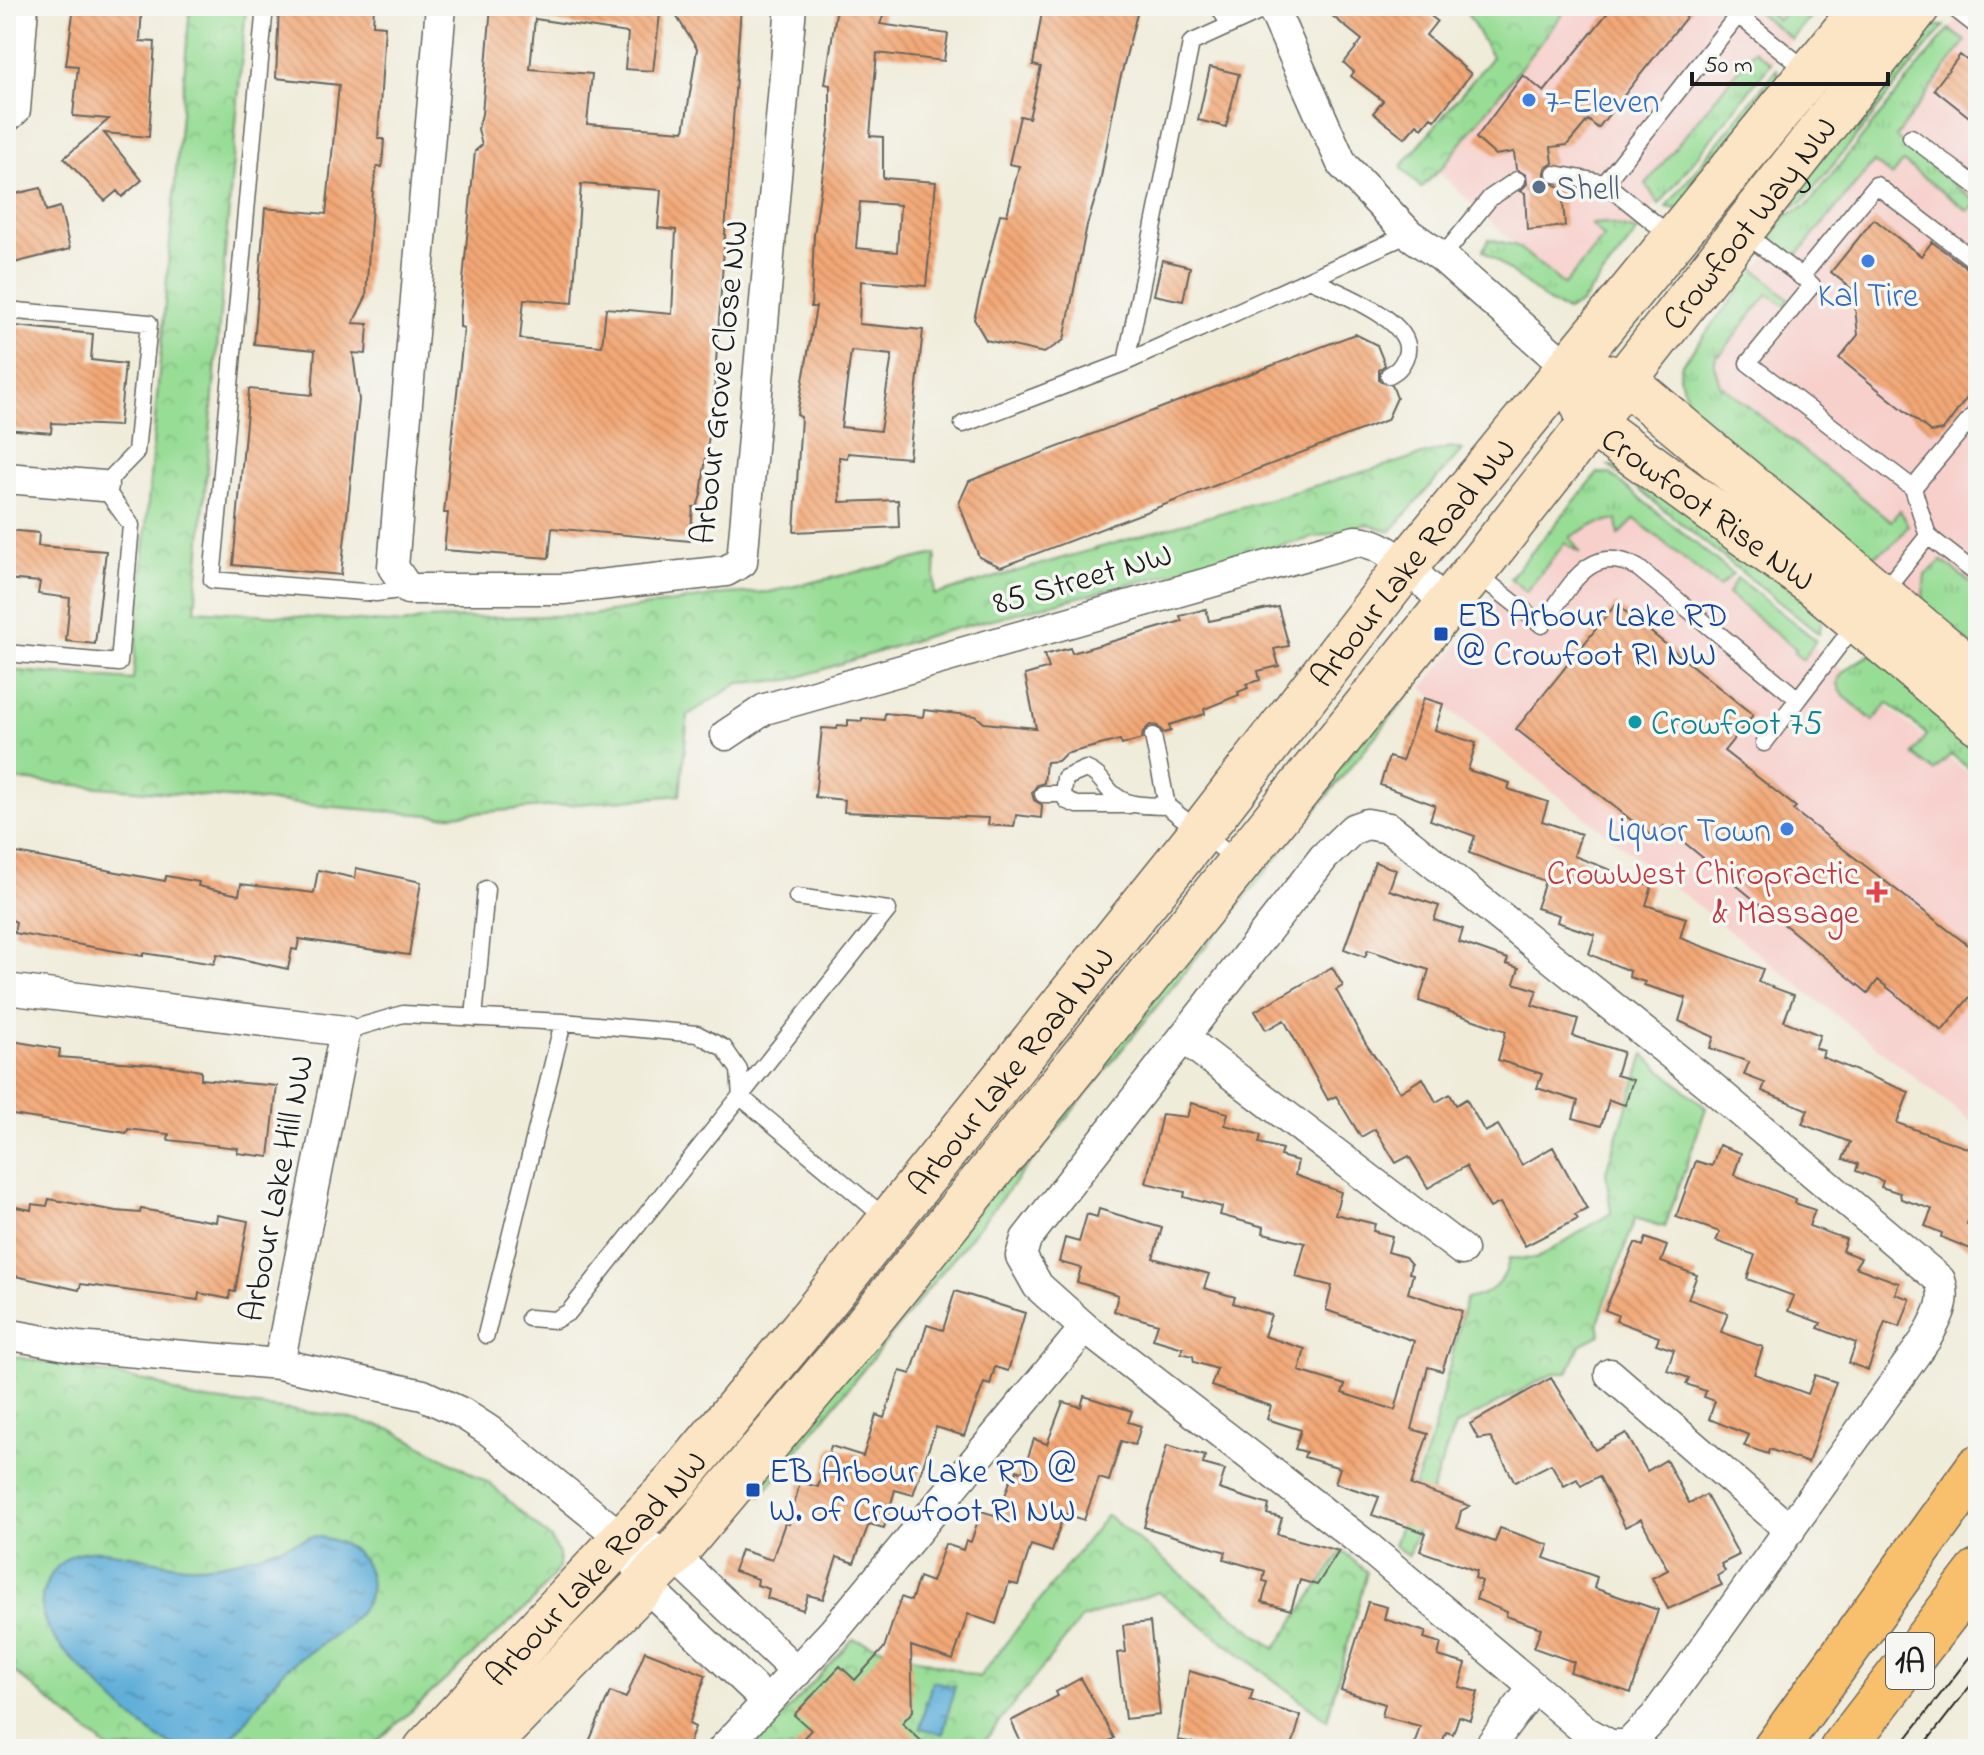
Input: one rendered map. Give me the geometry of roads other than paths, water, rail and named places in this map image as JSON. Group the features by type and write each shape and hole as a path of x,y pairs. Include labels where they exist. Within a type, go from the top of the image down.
{"highway":[{"path":"1775,1749 1967,1482 1978,1444"},
{"name":"1A","path":"1842,1749 1978,1572"}],"street":[{"path":"6,118 15,110 23,6"},
{"path":"408,589 393,567 441,6"},
{"name":"Arbour Grove Close NW","path":"408,589 563,589 726,571 742,562 791,6"},
{"path":"1272,6 1342,164 1409,234 1442,257 1567,367"},
{"name":"Crowfoot Way NW","path":"1567,367 1865,6"},
{"name":"Crowfoot Way NW","path":"1607,402 1918,6"},
{"name":"Crowfoot Rise NW","path":"1567,367 1816,586 1870,608 1978,676"},
{"name":"Arbour Lake Road NW","path":"426,1749 676,1482 890,1222 1201,832 1405,567 1527,421 1567,367"},
{"name":"Arbour Lake Road NW","path":"483,1749 659,1570 850,1345 1474,572 1607,402"},
{"path":"6,478 103,486"},
{"name":"85 Street NW","path":"726,735 765,709 1355,541 1369,541 1405,567 1447,605"},
{"name":"Crowfoot Rise NW","path":"1870,608 1978,722"},
{"path":"1367,824 1389,828 1707,1083 1940,1280 1945,1293 1943,1306 1926,1339 1655,1717 1628,1745 1610,1745 1587,1732 1363,1543 1085,1328 1026,1271 1021,1256 1026,1239 1184,1038 1324,857 1353,829 1367,824"},
{"name":"Arbour Lake Hill NW","path":"6,989 345,1031 279,1364"},
{"path":"1184,1038 1462,1250"},
{"path":"723,1749 797,1672 1085,1328"},
{"path":"6,1334 78,1347 279,1364 423,1395 462,1413 552,1479 659,1570 797,1672"},
{"path":"1610,1374 1790,1530"},
{"path":"659,1570 767,1701"},
{"path":"1488,1749 1533,1688"}],"lane":[{"path":"265,6 212,580 376,593 408,589"},
{"path":"1218,6 1230,25"},
{"path":"1126,362 1191,43 1272,6"},
{"path":"1951,6 1978,27"},
{"path":"1605,183 1741,10 1811,73"},
{"path":"1911,137 1978,187"},
{"path":"1555,174 1605,183 1674,239"},
{"path":"1442,257 1490,198 1517,180"},
{"path":"1801,277 1876,185 1978,263"},
{"path":"1741,231 1812,285 1748,363 1913,488 1928,536 1978,575"},
{"path":"963,424 1126,362 1409,234"},
{"path":"1310,279 1390,319 1403,333 1408,352 1399,370 1389,375"},
{"path":"6,310 149,323 136,452 103,486 131,525 119,663 6,653"},
{"path":"1913,488 1978,410"},
{"path":"1764,743 1928,536"},
{"path":"1474,572 1542,625 1592,563 1608,557 1621,558 1638,568 1798,699"},
{"path":"1153,736 1167,806"},
{"path":"1129,805 1108,789 1094,772 1086,769 1065,778 1063,794 1067,801 1077,805 1167,806 1239,863"},
{"path":"1043,794 1063,794"},
{"path":"474,1018 486,889"},
{"path":"529,1318 555,1320 569,1312 888,910 797,897"},
{"path":"345,1031 403,1014 563,1022 697,1034 724,1048 739,1070 741,1097 890,1222"},
{"path":"486,1335 563,1022"}],"water":[{"path":"314,1536 343,1544 360,1557 371,1583 368,1599 343,1628 281,1674 240,1729 215,1748 197,1750 174,1746 145,1728 62,1648 44,1618 43,1594 47,1582 61,1563 82,1552 107,1552 177,1565 206,1565 253,1556"},
{"path":"932,1681 955,1686 943,1734 920,1728"}],"tram line":[{"path":"1898,1749 1978,1646"},
{"path":"1921,1749 1978,1676"}],"place":[{"name":"7-Eleven","path":"1529,100"},
{"name":"Shell","path":"1539,187"},
{"name":"Kal Tire","path":"1868,261"},
{"name":"EB Arbour Lake RD @ Crowfoot RI NW","path":"1441,634"},
{"name":"Crowfoot 75","path":"1635,722"},
{"name":"Liquor Town","path":"1787,829"},
{"name":"CrowWest Chiropractic & Massage","path":"1877,892"},
{"name":"EB Arbour Lake RD @ W. of Crowfoot RI NW","path":"753,1490"}]}
